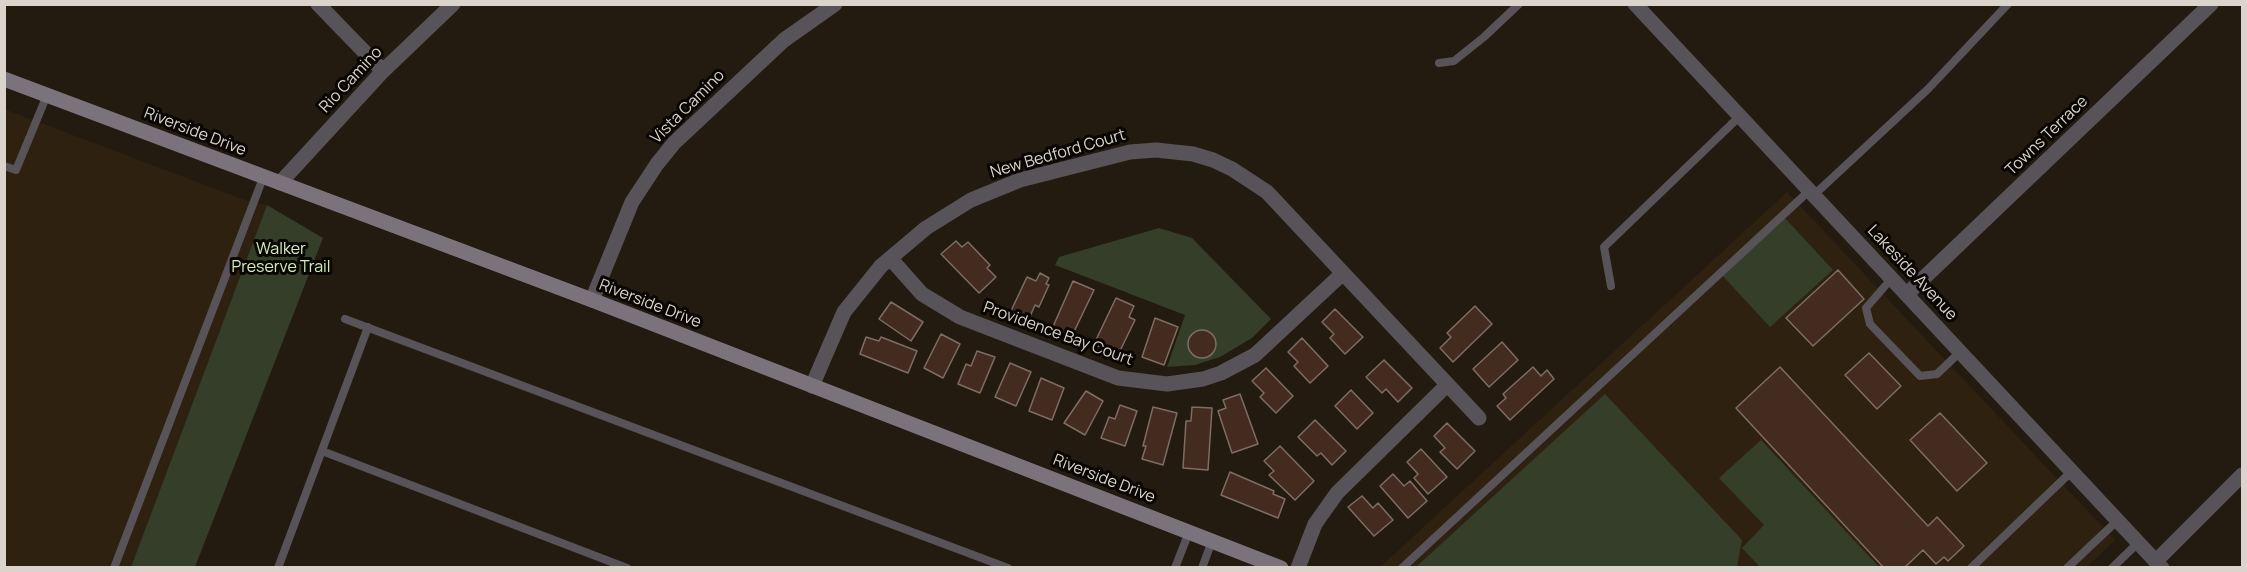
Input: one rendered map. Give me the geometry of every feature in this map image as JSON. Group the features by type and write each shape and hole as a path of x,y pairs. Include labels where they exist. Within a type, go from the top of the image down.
{"main road":[{"name":"Riverside Drive","path":"4,79 592,300 1281,567"}],"street":[{"path":"318,4 383,71"},
{"name":"Rio Camino","path":"280,183 383,71 453,4"},
{"name":"Vista Camino","path":"592,300 632,202 674,143 784,40 834,4"},
{"name":"Towns Terrace","path":"1907,294 2211,4"},
{"name":"Lakeside Avenue","path":"1637,5 2159,564"},
{"name":"New Bedford Court","path":"812,386 844,312 890,258 926,228 948,213 995,189 1130,152 1156,150 1193,154 1213,160 1267,192 1479,418"},
{"name":"Providence Bay Court","path":"890,258 922,294 960,317 1118,378 1167,384 1203,379 1221,373 1255,355 1342,274"},
{"path":"1298,567 1315,524 1337,493 1447,385"},
{"path":"2159,564 2242,475"}],"lane":[{"path":"1439,63 1454,61 1484,38 1519,4"},
{"path":"1402,567 1928,89 2008,4"},
{"path":"4,166 16,171 47,95"},
{"path":"1611,286 1604,247 1740,116"},
{"path":"114,567 263,178"},
{"path":"1892,278 1866,308 1870,324 1920,376 1937,374 1960,351"},
{"path":"345,319 1008,567"},
{"path":"278,567 368,327"},
{"path":"322,451 627,567"},
{"path":"1971,567 2072,471"},
{"path":"2067,567 2118,520"},
{"path":"1175,567 1189,531"},
{"path":"1203,567 1212,541"},
{"path":"2112,567 2139,542"}],"shaded area":[{"path":"4,109 245,200 267,205 131,567 5,567"},
{"path":"1787,192 2115,540 2086,568 1379,568"}],"green space":[{"name":"Walker Preserve Trail","path":"267,205 323,238 195,567 131,567"},
{"path":"1784,217 1833,270 1770,327 1721,274"},
{"path":"1159,228 1192,238 1271,319 1252,338 1220,357 1195,365 1167,367 1185,315 1055,265 1059,257"},
{"path":"1605,394 1742,540 1737,567 1416,567"},
{"path":"1761,440 1879,567 1760,567 1742,548 1764,525 1719,478"}],"building":[{"path":"956,241 962,247 968,242 990,265 987,268 996,277 979,293 941,254"},
{"path":"1838,270 1864,299 1813,346 1786,318"},
{"path":"1040,273 1049,278 1046,284 1049,285 1039,307 1035,305 1028,321 1010,313 1027,277 1036,281"},
{"path":"1073,281 1094,290 1071,338 1052,329"},
{"path":"1116,298 1134,306 1129,317 1135,320 1118,355 1094,344"},
{"path":"891,302 923,322 911,341 879,319"},
{"path":"1475,306 1492,324 1453,362 1440,348 1451,337 1447,333"},
{"path":"1335,309 1363,337 1345,354 1330,338 1334,334 1322,322"},
{"path":"1155,318 1178,327 1164,365 1142,357"},
{"path":"1202,330 1212,334 1216,344 1212,354 1202,358 1192,354 1188,344 1192,334"},
{"path":"941,334 960,344 943,378 924,368"},
{"path":"866,337 879,341 881,337 917,351 908,373 860,354"},
{"path":"1302,338 1328,366 1310,383 1294,366 1298,362 1288,352"},
{"path":"1502,342 1518,360 1489,387 1473,369"},
{"path":"977,351 995,357 980,393 958,384 966,364 971,366"},
{"path":"1869,353 1901,386 1877,409 1845,375"},
{"path":"1384,360 1412,388 1398,402 1386,389 1382,393 1366,377"},
{"path":"1010,363 1031,372 1016,406 995,397"},
{"path":"1533,367 1541,376 1547,370 1554,379 1510,420 1497,406 1506,398 1503,394"},
{"path":"1780,367 1928,526 1937,517 1964,546 1948,561 1944,557 1936,564 1923,550 1904,568 1884,568 1736,408"},
{"path":"1266,368 1293,396 1276,413 1260,397 1264,393 1252,381"},
{"path":"1041,378 1064,388 1052,420 1029,411"},
{"path":"1351,390 1373,413 1357,429 1335,406"},
{"path":"1086,391 1103,401 1085,435 1064,423"},
{"path":"1240,394 1258,444 1232,453 1218,411 1226,408 1223,400"},
{"path":"1120,405 1137,411 1125,446 1101,438 1109,417 1115,419"},
{"path":"1153,407 1177,413 1163,465 1142,459"},
{"path":"1192,407 1212,408 1208,470 1183,468 1186,421 1191,421"},
{"path":"1940,413 1987,463 1957,491 1910,440"},
{"path":"1315,420 1346,451 1332,465 1321,453 1317,456 1298,437"},
{"path":"1447,423 1475,451 1457,469 1440,452 1445,448 1434,436"},
{"path":"1280,446 1314,481 1295,500 1269,475 1274,471 1264,461"},
{"path":"1421,449 1447,477 1428,494 1414,478 1418,474 1407,462"},
{"path":"1230,472 1274,491 1273,494 1285,499 1278,518 1221,495"},
{"path":"1393,474 1404,486 1410,481 1427,501 1408,518 1380,486"},
{"path":"1362,496 1373,508 1378,503 1393,520 1374,536 1348,507"}]}
